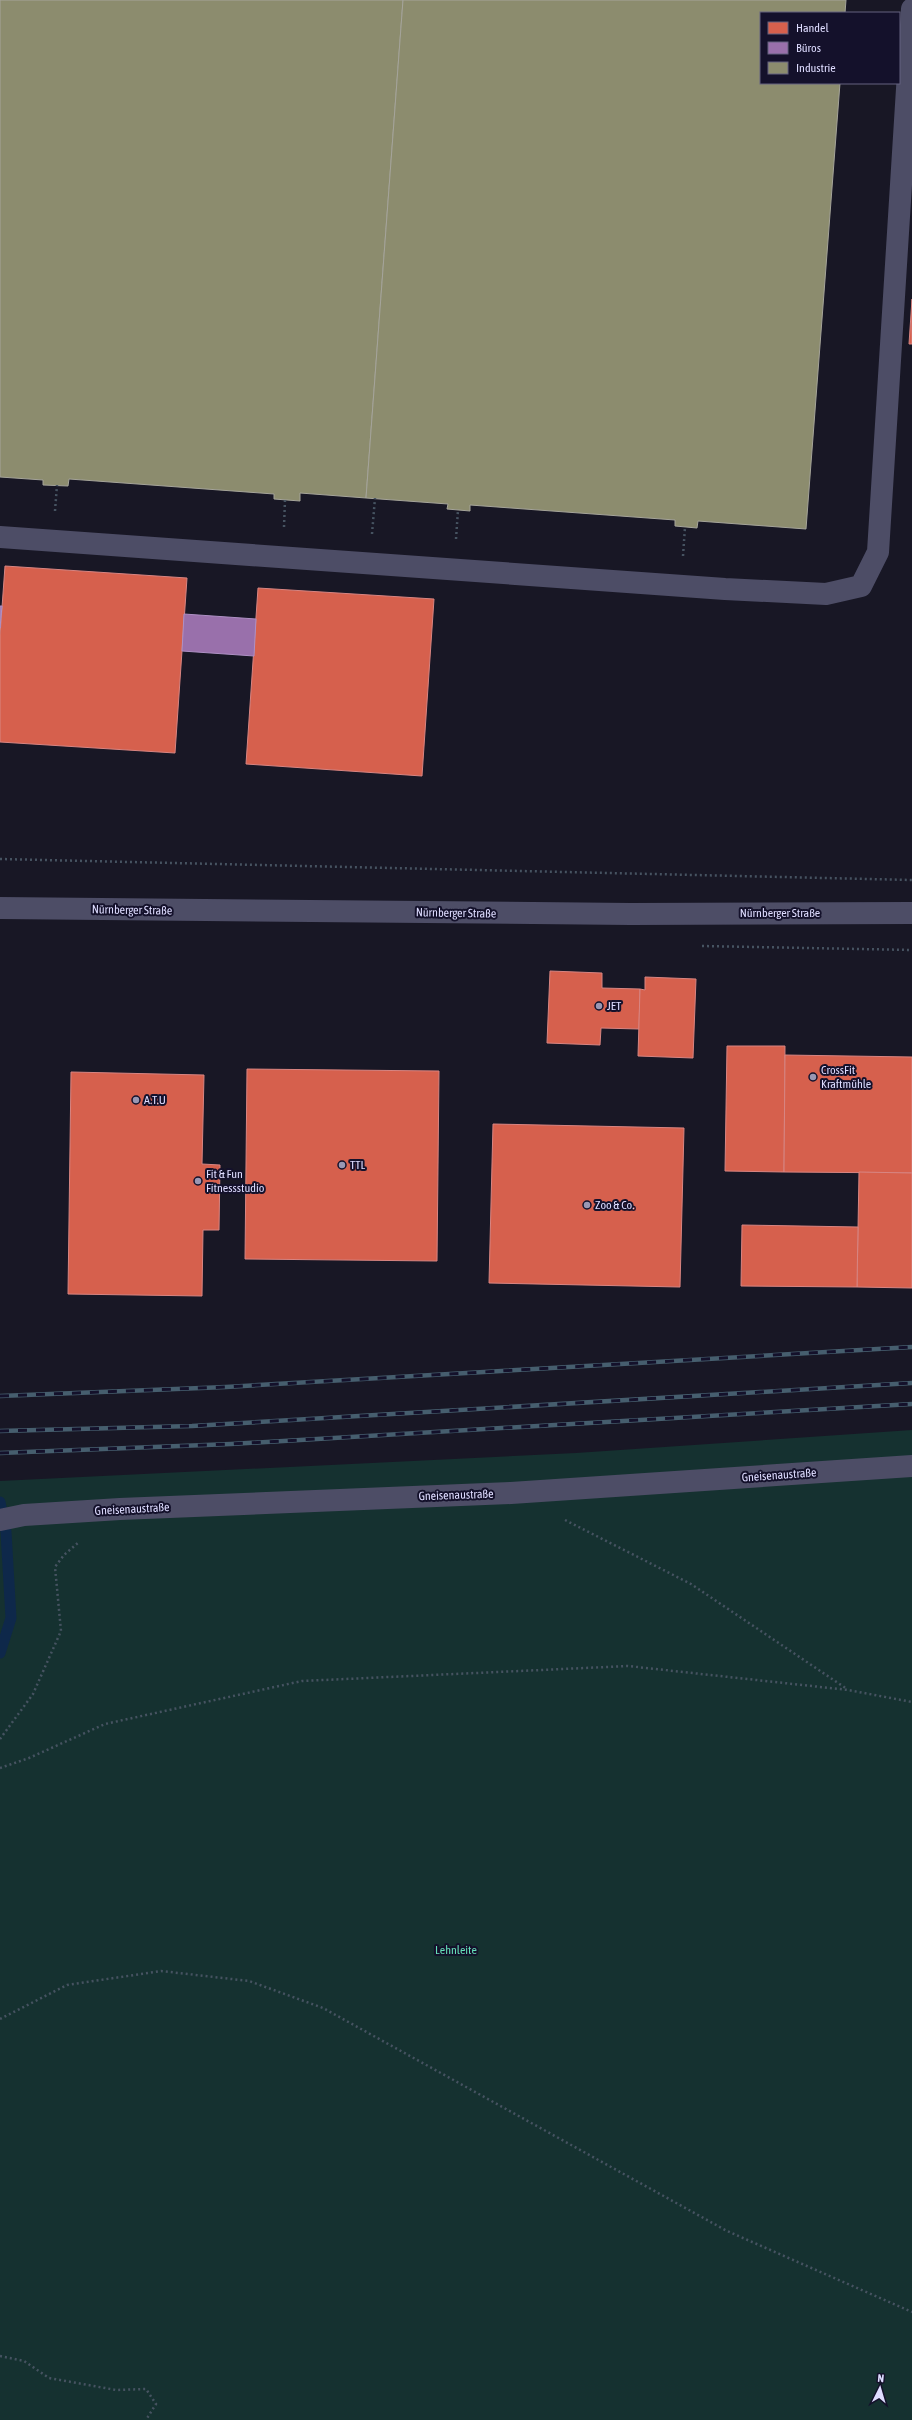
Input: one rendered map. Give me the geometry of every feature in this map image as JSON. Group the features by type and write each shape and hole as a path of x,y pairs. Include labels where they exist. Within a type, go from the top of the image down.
{"street":[{"path":"0,537 725,589 826,594 861,586 878,552 912,9"},
{"name":"Nürnberger Straße","path":"0,908 631,914 912,913"},
{"name":"Gneisenaustraße","path":"0,1520 24,1515 511,1493 912,1466"}],"path":[{"path":"55,516 57,485"},
{"path":"372,539 375,498"},
{"path":"284,532 286,500"},
{"path":"456,545 458,510"},
{"path":"683,561 685,527"},
{"path":"0,859 912,880"},
{"path":"560,1517 691,1584 848,1690"},
{"path":"0,1739 33,1694 61,1631 55,1567 64,1555 81,1541"},
{"path":"0,1768 29,1758 105,1724 302,1681 628,1666 848,1690 912,1702"},
{"path":"0,2019 67,1986 75,1984 161,1971 249,1981 323,2008 727,2231 912,2312"},
{"path":"0,2356 24,2361 49,2378 116,2390 146,2389 156,2404 146,2420"}],"green space":[{"name":"Lehnleite","path":"912,1430 912,2420 0,2420 0,1481 576,1453"}],"building: Handel":[{"path":"912,299 912,344 909,344"},
{"path":"5,566 187,578 175,753 0,742 0,635"},
{"path":"258,588 434,599 422,776 246,764"},
{"path":"550,971 602,973 602,988 640,989 639,1029 601,1028 600,1045 547,1043"},
{"path":"645,977 696,979 693,1058 638,1056 640,989 645,990"},
{"path":"727,1046 785,1046 784,1172 725,1171"},
{"path":"785,1055 912,1057 912,1173 784,1172"},
{"name":"TTL","path":"247,1069 439,1071 437,1261 245,1259"},
{"path":"71,1072 204,1075 202,1164 220,1165 219,1230 203,1230 202,1296 68,1294"},
{"name":"Zoo & Co.","path":"493,1124 684,1128 680,1287 489,1283"},
{"path":"859,1172 912,1173 912,1288 857,1287"},
{"path":"742,1225 858,1227 857,1287 741,1286"}],"building: Büros":[{"path":"0,606 2,606 0,628"},
{"path":"184,614 256,619 254,656 182,651"}],"building: Industrie":[{"path":"0,0 403,0 366,498 300,493 300,501 274,499 274,494 69,479 68,486 43,485 43,480 0,477"},
{"path":"403,0 846,0 845,12 760,12 760,84 840,84 806,529 698,521 697,528 675,526 675,520 470,505 470,511 447,509 448,504 366,498"}],"waterway":[{"path":"0,1502 6,1532 11,1618 0,1653"}],"railway":[{"path":"0,1396 226,1387 912,1347"},
{"path":"0,1431 192,1426 912,1383"},
{"path":"0,1453 231,1444 912,1404"}],"place":[{"name":"JET","path":"599,1006"},
{"name":"CrossFit Kraftmühle","path":"813,1077"},
{"name":"A.T.U","path":"136,1100"},
{"name":"TTL","path":"342,1165"},
{"name":"Fit & Fun Fitnessstudio","path":"198,1181"},
{"name":"Zoo & Co.","path":"587,1205"}]}
